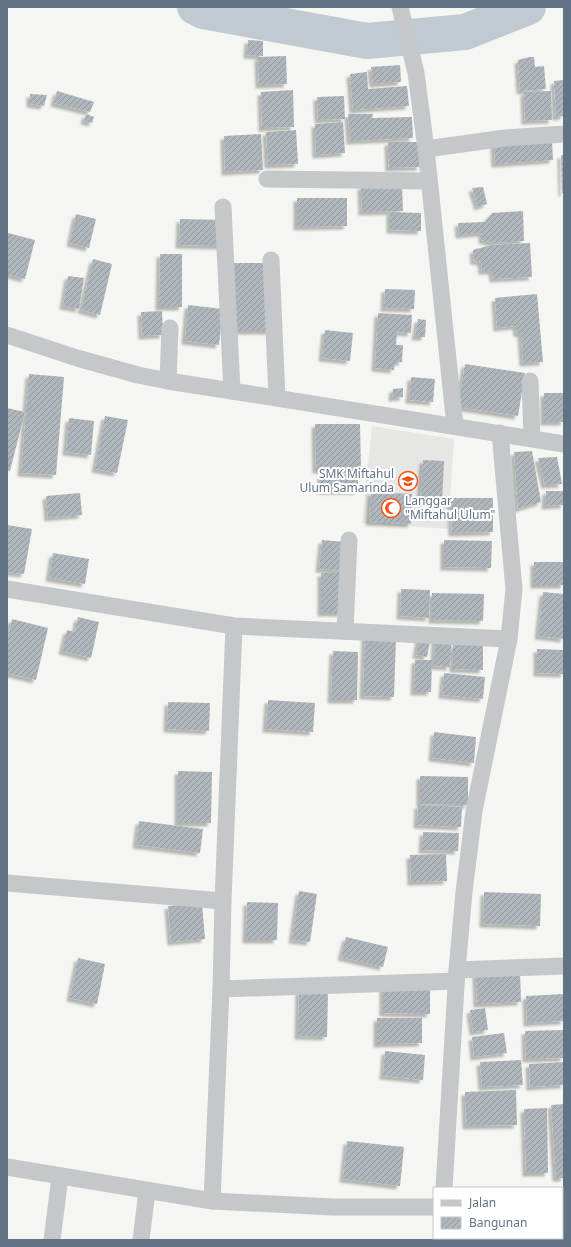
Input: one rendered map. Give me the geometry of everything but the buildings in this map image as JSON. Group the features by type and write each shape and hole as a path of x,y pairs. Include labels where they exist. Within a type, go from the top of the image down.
{"street":[{"path":"400,7 416,73 426,149 455,426"},
{"path":"426,149 505,138 564,134"},
{"path":"267,179 429,181"},
{"path":"223,207 232,391"},
{"path":"271,260 277,398"},
{"path":"168,381 170,328"},
{"path":"7,335 77,358 138,375 168,381 564,444"},
{"path":"530,381 532,438"},
{"path":"444,1187 457,975 464,892 474,811 510,639 514,589 500,433"},
{"path":"345,631 349,540"},
{"path":"7,589 234,626 510,639"},
{"path":"212,1201 234,626"},
{"path":"7,883 223,901"},
{"path":"221,989 457,975 564,966"},
{"path":"7,1167 212,1201 333,1207 433,1207"},
{"path":"52,1240 60,1177"},
{"path":"141,1240 147,1191"}],"shaded area":[{"name":"SMK Miftahul Ulum Samarinda","path":"372,426 454,439 448,529 362,523"}],"waterway":[{"path":"195,7 203,11 367,41 465,32 528,7"}],"place":[{"name":"SMK Miftahul Ulum Samarinda","path":"408,481"},
{"name":"Langgar \"Miftahul Ulum\"","path":"391,508"}]}
